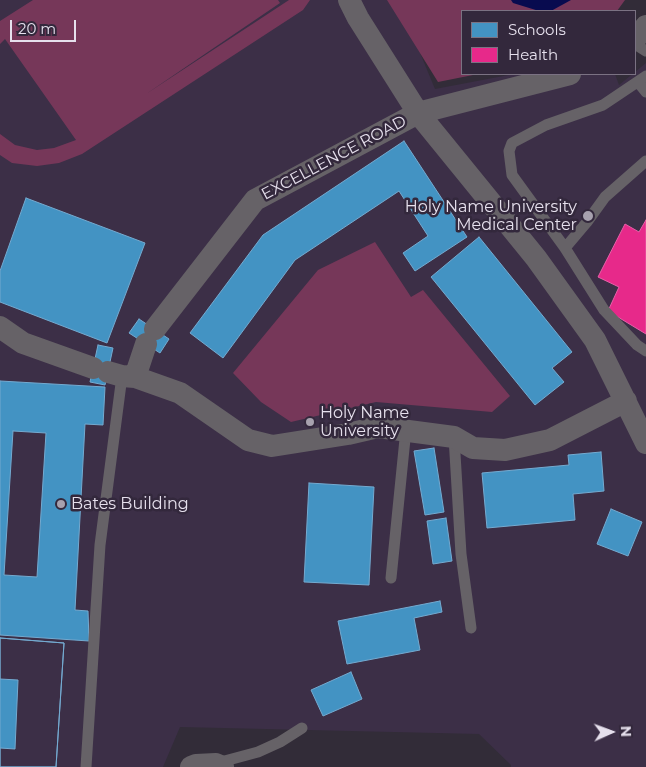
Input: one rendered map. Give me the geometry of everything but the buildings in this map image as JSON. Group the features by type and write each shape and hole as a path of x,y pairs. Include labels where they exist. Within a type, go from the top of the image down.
{"street":[{"path":"349,0 358,18 418,113 536,258 595,340 646,444"},
{"path":"636,38 646,26"},
{"name":"EXCELLENCE ROAD","path":"114,373 150,337 255,200 418,113 566,75"},
{"path":"0,327 22,343 180,393 248,440 272,446 348,434 378,427 406,429 454,437 473,448 505,450 550,440 626,401"},
{"path":"191,767 196,765 219,766"}],"lane":[{"path":"646,92 642,79 603,105 546,125 512,143 509,151 512,175 565,248 604,310 637,345 646,351"},
{"path":"565,248 587,222 604,197 646,161"},
{"path":"86,767 100,545 114,373"},
{"path":"391,578 406,429"},
{"path":"454,437 461,554 471,628"},
{"path":"219,766 280,742 302,728"}],"shaded area":[{"name":"Holy Name University","path":"0,0 398,0 435,89 509,75 615,75 619,85 631,75 636,75 636,71 646,63 646,767 511,767 479,734 180,727 163,767 0,767"},
{"path":"33,0 278,0 280,3 146,94 289,0 310,0 303,10 82,154 59,163 37,166 12,163 0,155 0,134 15,145 37,150 54,148 76,140 5,39 0,44 0,21"},
{"path":"387,0 625,0 618,10 461,10 461,75 473,75 438,82"},
{"path":"511,0 571,0 553,10 536,10 513,3"},
{"path":"375,242 411,297 423,290 510,396 492,412 376,402 291,422 261,402 233,373 318,270"}],"place":[{"name":"Holy Name University Medical Center","path":"588,216"},
{"name":"Holy Name University","path":"310,422"},
{"name":"Bates Building","path":"61,504"}]}
